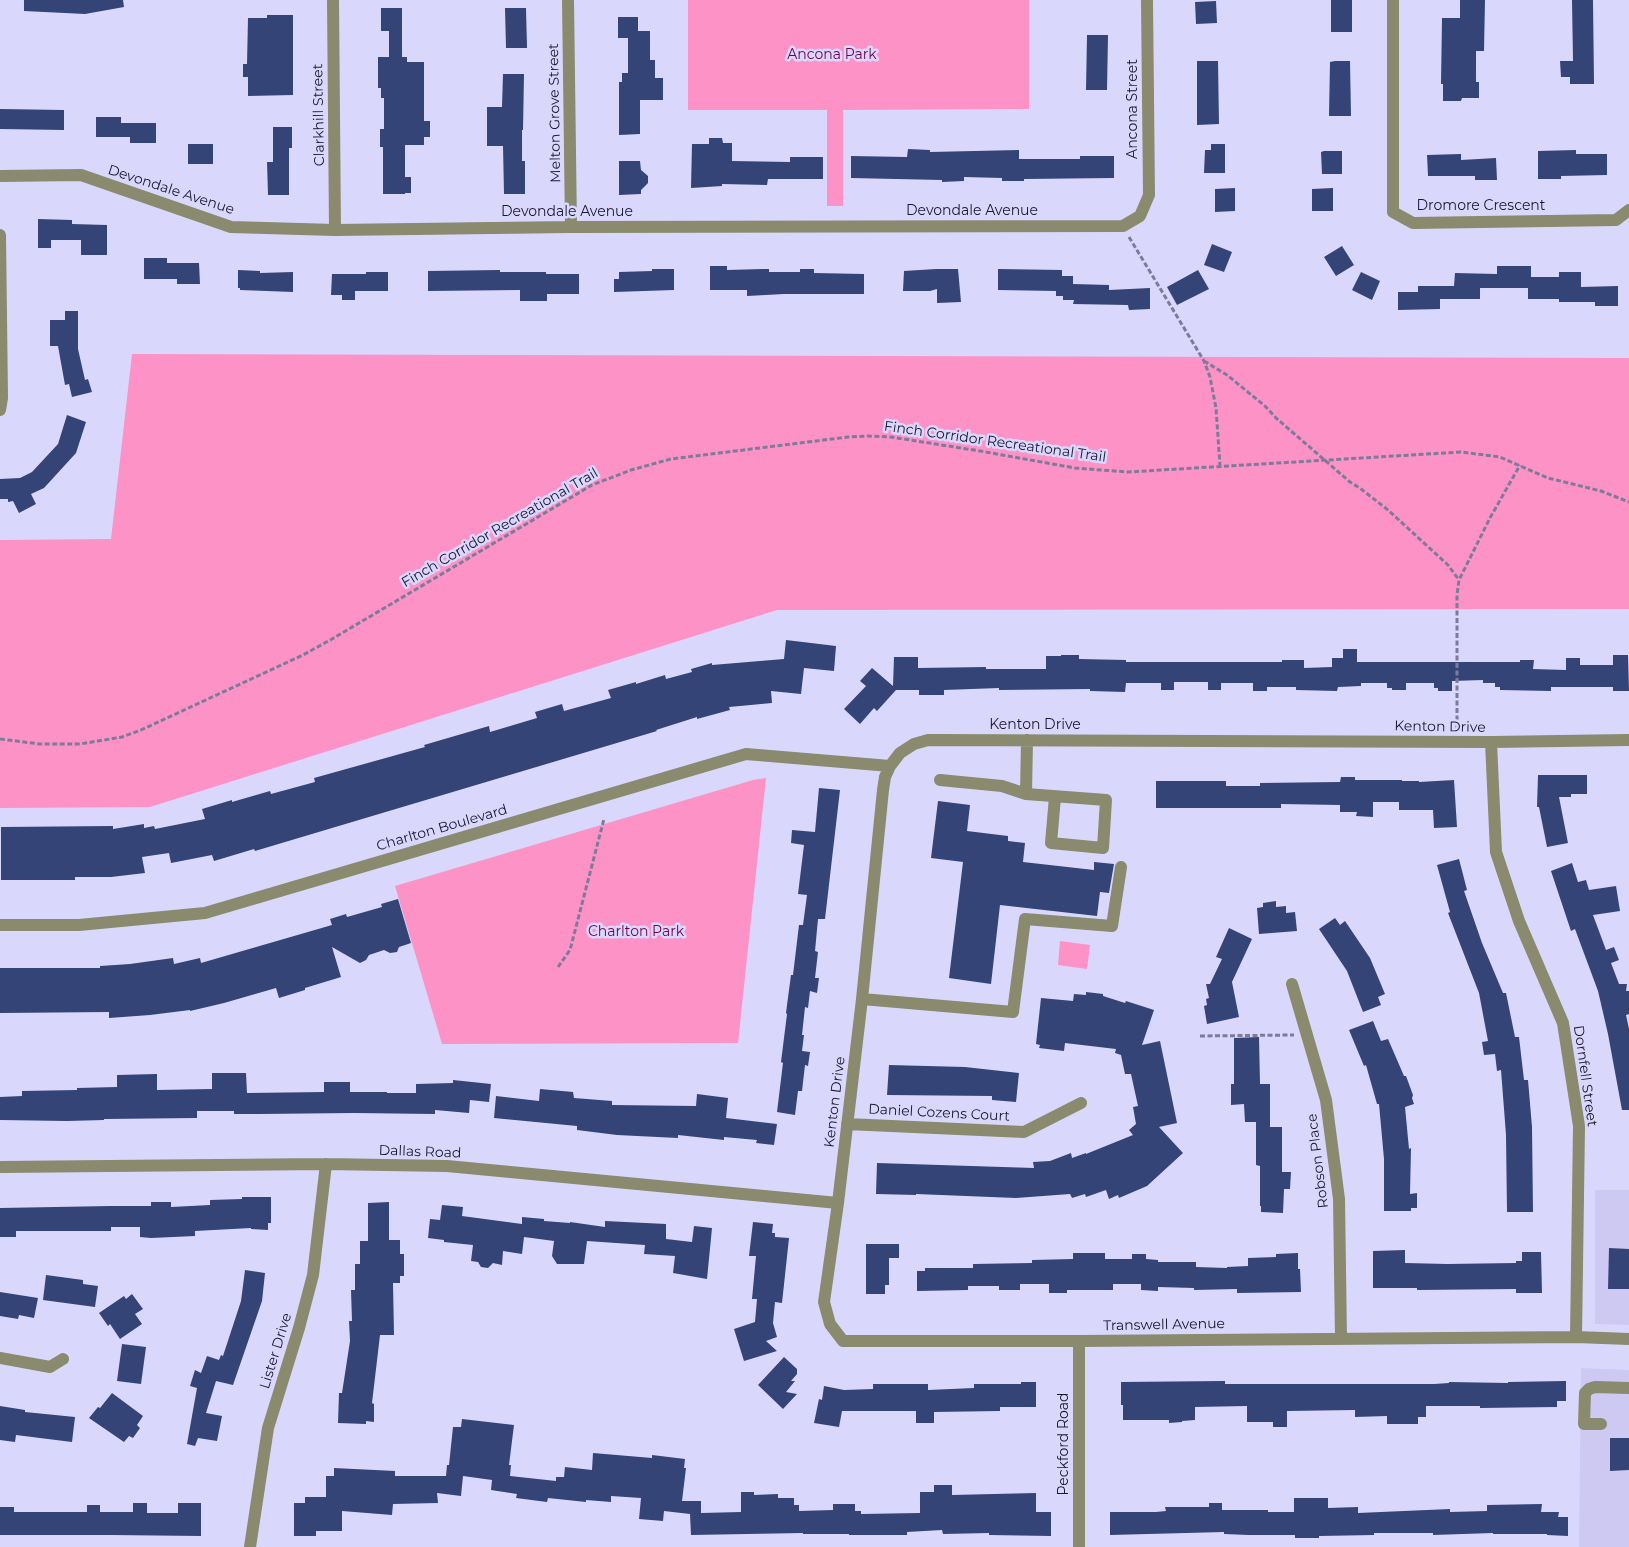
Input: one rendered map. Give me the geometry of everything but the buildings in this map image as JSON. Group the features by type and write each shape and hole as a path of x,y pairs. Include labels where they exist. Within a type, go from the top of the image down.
{"street":[{"name":"Clarkhill Street","path":"334,0 336,230"},
{"name":"Melton Grove Street","path":"568,0 571,226"},
{"name":"Ancona Street","path":"1123,226 1140,216 1149,195 1147,0"},
{"name":"Dromore Crescent","path":"1393,0 1393,212 1412,223 1616,220 1629,210"},
{"name":"Devondale Avenue","path":"0,176 80,175 231,227 336,230 571,226 1123,226"},
{"path":"0,235 2,398 0,410"},
{"name":"Kenton Drive","path":"838,1202 862,999 885,777 890,766 900,753 914,744 928,740 1491,742 1629,740"},
{"path":"1026,794 1027,740"},
{"name":"Dornfell Street","path":"1491,742 1496,852 1519,921 1563,1023 1578,1126 1576,1337"},
{"name":"Charlton Boulevard","path":"0,925 79,925 205,913 746,754 890,766"},
{"path":"940,780 1002,786 1026,794 1106,800 1103,848 1051,844 1055,797"},
{"path":"862,999 1013,1012 1025,919 1112,926 1121,867"},
{"name":"Robson Place","path":"1292,984 1326,1100 1339,1198 1341,1339"},
{"name":"Daniel Cozens Court","path":"847,1124 1024,1132 1082,1103"},
{"name":"Dallas Road","path":"0,1168 326,1164 447,1166 838,1202"},
{"name":"Lister Drive","path":"250,1547 268,1428 299,1328 313,1275 326,1164"},
{"name":"Transwell Avenue","path":"838,1202 824,1302 830,1324 843,1341 1576,1337 1629,1339"},
{"name":"Peckford Road","path":"1079,1341 1079,1547"},
{"path":"0,1358 50,1367 63,1359"},
{"path":"1601,1424 1584,1424 1585,1393 1595,1387 1629,1388"}],"path":[{"path":"1123,226 1204,362 1210,377 1216,408 1220,466"},
{"path":"1204,362 1227,375 1265,406 1276,418 1350,482 1388,510 1448,565 1459,580"},
{"name":"Finch Corridor Recreational Trail","path":"0,739 40,744 80,744 122,737 141,730 318,647 592,486 631,470 671,459 867,436 900,438 1090,469 1144,471 1462,452 1500,457 1548,478 1601,491 1629,502"},
{"path":"1458,741 1457,595 1459,580 1490,518 1520,465"},
{"path":"558,967 570,950 604,820"},
{"path":"1200,1036 1306,1035"}],"shaded area":[{"path":"1595,1190 1629,1190 1629,1325 1595,1324"},
{"path":"1581,1368 1629,1370 1629,1547 1579,1547"}],"green space":[{"name":"Ancona Park","path":"688,0 1029,0 1029,109 843,110 843,206 827,206 827,110 688,110"},
{"path":"132,354 1629,358 1629,609 777,610 150,807 0,808 0,540 111,539"},
{"name":"Charlton Park","path":"766,778 738,1043 442,1044 395,886 753,780"},
{"path":"1060,941 1090,945 1087,969 1058,965"}]}
